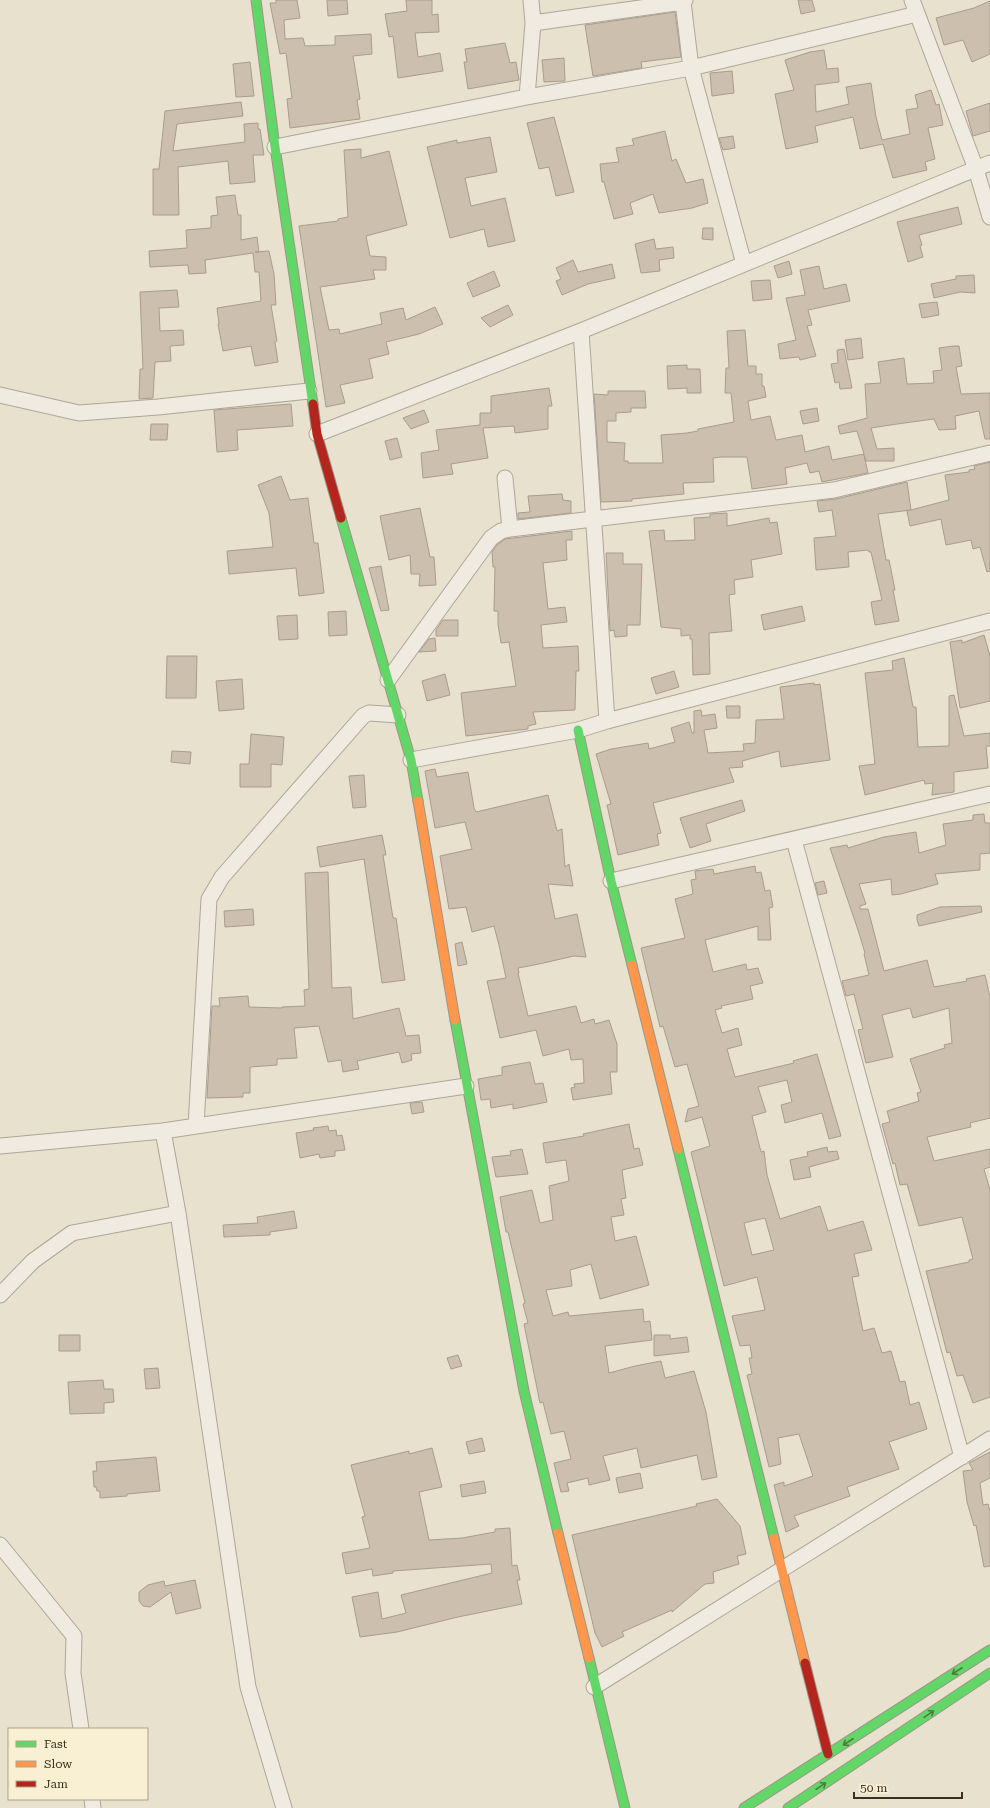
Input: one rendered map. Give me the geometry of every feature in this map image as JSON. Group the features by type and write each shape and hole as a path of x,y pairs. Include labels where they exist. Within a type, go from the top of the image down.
{"street":[{"path":"256,0 275,147 316,434 412,760 466,1086 524,1391 594,1687 625,1808"},
{"path":"528,97 533,23 531,0"},
{"path":"912,0 983,166 990,217"},
{"path":"533,23 684,1 691,68 744,264"},
{"path":"275,147 528,97 691,68 917,14"},
{"path":"316,434 581,331 983,166"},
{"path":"581,331 606,721"},
{"path":"0,395 79,413 158,407 310,391"},
{"path":"388,680 491,538 501,531 834,490 990,452"},
{"path":"505,478 510,529"},
{"path":"412,760 578,730 606,721 990,621"},
{"path":"196,1126 209,899 222,877 363,716 369,713 398,715"},
{"path":"578,730 611,881 828,1754"},
{"path":"611,881 990,794"},
{"path":"794,840 962,1457"},
{"path":"0,1146 163,1131 466,1086"},
{"path":"163,1131 178,1213 248,1687 284,1808"},
{"path":"0,1295 33,1261 72,1233 178,1213"},
{"path":"594,1687 990,1439"},
{"path":"0,1545 74,1636 73,1673 81,1728"},
{"path":"744,1808 990,1650"},
{"path":"788,1808 990,1673"}],"building":[{"path":"276,0 297,0 300,18 284,20 285,39 303,38 305,46 335,45 335,36 371,34 372,54 353,56 360,99 357,100 360,119 290,128 287,99 292,98 286,53 280,54 270,3 276,3"},
{"path":"327,0 347,0 348,14 328,16"},
{"path":"406,0 432,0 432,15 438,14 439,32 415,33 418,57 440,53 443,71 398,78 393,36 389,37 385,14 407,11"},
{"path":"798,0 812,0 815,11 801,14"},
{"path":"990,1 990,54 972,62 963,40 944,45 936,18 974,8"},
{"path":"675,12 681,57 641,62 642,68 593,76 585,25"},
{"path":"505,43 510,63 516,62 519,80 468,89 464,62 467,62 465,49"},
{"path":"824,50 827,69 838,68 839,82 815,85 816,112 849,104 846,87 871,83 876,117 882,140 910,134 906,110 918,108 915,95 931,90 936,105 939,104 943,125 928,128 935,159 925,162 927,170 893,178 883,144 860,149 853,117 815,126 818,142 786,149 775,94 794,90 785,60 810,52"},
{"path":"564,58 565,81 544,82 542,60"},
{"path":"250,62 254,96 236,97 233,64"},
{"path":"732,71 734,93 712,96 710,73"},
{"path":"241,102 243,116 177,124 173,151 245,142 244,124 258,123 264,155 253,155 255,182 230,184 228,161 178,167 179,215 153,215 153,169 159,169 165,111"},
{"path":"990,103 990,131 973,136 966,111"},
{"path":"554,117 574,192 556,196 549,167 539,169 527,123"},
{"path":"665,131 672,161 676,159 686,183 703,179 708,203 692,208 659,213 653,194 630,203 633,214 614,219 604,182 602,182 600,164 619,162 616,148 634,145 632,139"},
{"path":"733,136 735,148 723,150 719,138"},
{"path":"490,137 497,172 465,178 471,206 505,198 515,241 488,247 484,229 450,238 427,147 457,140 457,143"},
{"path":"361,149 361,158 389,151 407,225 366,236 370,256 386,257 386,270 373,270 375,279 320,287 329,330 339,329 340,334 382,324 380,313 403,308 406,320 435,307 443,324 419,334 386,342 389,354 369,359 373,378 340,385 345,403 326,407 299,226 338,221 338,219 348,217 344,150"},
{"path":"235,195 238,215 241,215 241,240 257,237 259,252 269,251 274,274 276,305 271,305 277,341 275,342 278,362 255,366 251,346 223,351 218,324 217,308 261,301 259,272 255,272 253,253 205,260 206,273 189,274 188,265 150,267 149,251 187,248 186,230 211,228 211,216 218,215 216,197"},
{"path":"958,207 962,224 919,235 923,257 908,262 897,222"},
{"path":"703,228 713,228 713,240 702,239"},
{"path":"654,239 656,249 673,247 674,258 659,260 660,271 641,273 635,244"},
{"path":"573,260 578,272 612,264 615,278 588,284 562,295 556,281 561,279 556,268"},
{"path":"789,261 792,274 778,278 774,266"},
{"path":"819,266 824,289 846,284 850,301 808,310 812,325 807,326 816,356 800,360 799,357 780,359 778,344 796,340 786,298 805,295 800,270"},
{"path":"494,271 500,286 473,297 467,283"},
{"path":"974,275 975,293 960,292 934,298 931,284 956,279 956,276"},
{"path":"770,280 772,299 753,301 751,281"},
{"path":"177,290 179,307 159,308 160,331 183,330 184,345 170,346 171,361 155,362 153,398 139,399 140,369 143,369 140,292"},
{"path":"937,302 939,315 922,318 919,304"},
{"path":"508,305 513,315 490,327 481,318"},
{"path":"745,330 748,366 756,366 756,374 762,374 762,386 764,386 766,397 748,401 751,420 770,416 776,440 802,435 805,452 829,446 832,460 864,454 857,431 840,434 838,426 867,418 865,384 881,383 878,362 904,358 907,384 934,383 933,371 942,370 939,348 954,346 959,346 962,366 956,367 961,394 990,393 990,439 985,439 979,411 955,416 956,429 939,430 934,419 871,428 877,449 894,448 894,461 866,461 864,455 868,473 822,482 819,471 810,473 807,463 785,468 787,484 752,489 747,457 722,457 713,458 714,482 683,483 684,494 632,499 632,501 601,502 594,394 608,395 608,391 645,391 646,408 631,408 631,412 616,413 616,421 607,421 607,442 625,443 624,461 628,461 628,463 663,463 661,435 687,433 698,431 698,429 734,422 731,393 725,393 726,368 729,368 727,331"},
{"path":"861,338 863,358 848,360 845,340"},
{"path":"844,349 852,388 840,389 839,382 835,383 831,364 838,363 837,350"},
{"path":"687,365 687,369 700,369 701,393 687,393 687,388 668,389 667,366"},
{"path":"549,388 552,406 548,406 548,429 515,433 514,426 483,428 488,458 451,464 453,474 423,478 421,453 439,450 436,430 480,425 480,413 491,413 491,396"},
{"path":"291,404 293,426 237,430 238,450 217,452 214,410"},
{"path":"817,408 819,421 803,424 800,411"},
{"path":"424,410 429,422 411,429 403,418"},
{"path":"151,424 168,424 167,440 150,440"},
{"path":"397,438 402,457 390,460 385,441"},
{"path":"990,462 990,571 987,572 980,547 973,549 971,540 946,545 941,519 910,526 907,511 949,500 945,475 969,472 969,470 975,469 974,466"},
{"path":"281,476 290,500 308,498 314,543 318,543 324,593 299,596 296,568 229,574 227,551 273,547 269,513 258,485"},
{"path":"907,482 911,510 878,514 886,560 889,560 895,590 893,590 899,621 875,625 871,602 882,600 871,552 868,550 848,552 849,567 816,570 814,538 836,536 832,510 819,512 817,501 836,499"},
{"path":"562,494 563,500 571,501 571,513 518,519 518,513 530,512 528,496"},
{"path":"420,508 430,557 434,557 436,585 419,586 420,574 411,574 410,555 389,560 380,516"},
{"path":"727,513 727,526 769,518 770,523 777,522 782,554 751,560 753,577 734,580 735,594 729,595 732,631 709,633 710,674 693,675 692,639 690,639 690,635 681,636 681,629 661,627 649,531 664,530 665,541 695,540 694,518 710,517 710,514"},
{"path":"572,531 572,540 566,540 567,560 543,563 548,609 565,607 567,622 541,625 543,648 578,646 579,671 576,671 575,710 533,712 536,724 528,726 528,729 466,736 461,693 516,686 509,642 501,643 498,624 498,611 494,611 495,567 493,567 492,552 497,545 505,539"},
{"path":"606,553 623,553 623,564 642,564 640,625 627,625 627,636 615,637 614,630 610,631"},
{"path":"381,566 389,610 381,611 369,568"},
{"path":"802,606 805,621 764,630 761,615"},
{"path":"346,611 347,635 329,636 328,612"},
{"path":"297,615 298,639 279,640 277,616"},
{"path":"443,620 458,620 458,636 436,636 436,630"},
{"path":"984,635 990,656 990,701 960,708 950,642 962,640 962,643"},
{"path":"435,638 436,651 419,652 429,639"},
{"path":"167,656 197,656 196,698 166,698"},
{"path":"904,658 913,707 916,707 918,747 949,746 949,696 954,695 964,736 990,733 990,746 986,746 988,768 954,772 954,792 932,795 933,783 925,784 924,780 865,795 859,766 875,764 865,673 893,670 892,661"},
{"path":"674,671 679,687 656,694 651,678"},
{"path":"445,674 450,695 427,701 422,681"},
{"path":"242,679 244,709 219,711 216,681"},
{"path":"814,683 814,685 820,684 830,760 781,767 779,751 742,761 743,767 729,768 734,782 653,803 661,833 657,834 659,845 618,855 607,805 611,804 596,754 611,749 648,743 649,749 675,742 671,728 689,722 692,733 694,733 694,711 701,710 702,716 715,714 717,728 704,730 708,753 744,751 743,744 755,743 756,720 784,719 780,687"},
{"path":"726,706 740,706 740,718 727,718"},
{"path":"251,734 284,737 282,765 271,764 271,787 240,787 240,764 249,764"},
{"path":"172,751 191,752 190,764 171,762"},
{"path":"435,769 437,777 468,772 476,812 548,795 557,831 562,829 565,867 569,864 573,886 548,884 555,919 577,914 586,957 574,956 518,968 518,973 528,1016 576,1006 581,1023 594,1019 595,1024 609,1020 617,1044 617,1072 610,1072 612,1094 573,1100 571,1088 575,1087 574,1084 584,1083 583,1059 571,1060 569,1049 543,1056 536,1030 500,1038 487,981 506,978 499,945 494,926 472,932 466,907 449,909 440,856 472,849 465,822 435,828 425,771"},
{"path":"364,775 366,807 353,808 349,776"},
{"path":"742,800 745,811 706,824 711,841 690,848 680,818"},
{"path":"984,814 985,823 990,823 990,853 980,854 980,870 935,874 938,884 901,894 892,895 891,879 859,884 866,904 860,906 860,909 868,909 884,971 927,960 934,987 967,981 966,979 985,975 990,997 990,1118 970,1123 971,1127 927,1137 934,1161 990,1149 990,1167 984,1169 990,1190 990,1397 973,1403 963,1375 957,1376 950,1352 947,1353 926,1271 969,1262 969,1260 973,1259 962,1217 919,1226 907,1184 900,1185 895,1163 893,1164 882,1124 890,1122 887,1111 919,1101 917,1093 921,1092 910,1059 945,1048 944,1045 952,1043 949,1008 913,1018 910,1008 882,1015 893,1057 866,1063 858,1030 863,1029 854,994 846,996 842,981 869,975 865,953 858,930 830,848 847,845 848,848 884,837 916,832 919,853 946,845 943,824 973,820 973,815"},
{"path":"382,835 386,855 383,855 393,918 396,918 405,980 382,983 364,859 320,867 317,847"},
{"path":"755,866 756,873 761,872 765,891 770,890 773,907 769,908 771,940 758,940 758,926 705,940 713,972 746,964 747,970 758,968 763,983 750,986 753,999 721,1006 722,1008 715,1010 722,1033 738,1028 742,1045 727,1049 735,1077 794,1063 793,1061 817,1054 841,1136 829,1139 822,1113 785,1123 781,1105 792,1102 787,1080 758,1087 766,1112 752,1116 761,1152 764,1151 767,1175 780,1219 820,1206 828,1231 863,1221 872,1250 854,1254 859,1276 852,1277 863,1331 874,1328 882,1353 891,1351 900,1382 905,1381 910,1405 919,1402 927,1429 889,1442 899,1469 847,1487 850,1496 794,1516 799,1526 786,1532 774,1485 784,1482 784,1486 813,1476 799,1434 778,1438 781,1464 769,1467 747,1375 752,1374 749,1358 752,1358 750,1345 740,1346 732,1316 765,1310 757,1277 724,1286 691,1152 710,1146 702,1117 685,1122 688,1109 699,1106 687,1064 675,1067 663,1026 660,1027 641,948 685,938 675,899 693,894 691,880 696,879 695,871 713,869 714,874","holes":["765,1218 774,1250 752,1255 744,1223"]},
{"path":"328,872 332,988 351,987 353,1019 399,1008 406,1036 419,1035 421,1053 411,1054 412,1060 402,1063 399,1052 357,1061 359,1069 343,1072 341,1060 328,1062 319,1026 294,1028 297,1058 277,1059 277,1065 250,1067 250,1093 243,1093 243,1097 207,1098 212,1006 220,1006 219,998 248,996 249,1007 282,1008 305,1006 304,990 309,989 305,873"},
{"path":"824,881 827,893 818,895 815,883"},
{"path":"981,906 982,912 919,926 917,920 917,915 940,907"},
{"path":"253,909 254,925 225,927 224,911"},
{"path":"462,942 467,964 458,966 455,944"},
{"path":"530,1062 535,1084 543,1083 547,1102 513,1109 513,1104 491,1108 490,1099 481,1100 478,1079 502,1075 502,1067"},
{"path":"422,1102 424,1112 412,1114 410,1103"},
{"path":"629,1124 634,1149 639,1148 643,1165 622,1170 626,1198 621,1199 624,1215 611,1217 615,1241 636,1236 649,1285 600,1299 591,1264 570,1270 572,1286 546,1290 553,1316 568,1312 569,1316 643,1309 644,1322 650,1321 652,1340 605,1346 609,1373 661,1361 665,1378 694,1371 706,1412 717,1477 702,1480 697,1455 641,1468 637,1448 603,1456 610,1480 589,1485 588,1478 567,1483 569,1491 561,1492 554,1463 571,1459 564,1431 551,1434 543,1402 540,1403 524,1324 528,1323 523,1304 525,1303 508,1232 506,1232 500,1197 532,1190 540,1223 553,1220 549,1186 569,1181 566,1160 546,1163 543,1143 584,1136 583,1134"},
{"path":"328,1126 329,1131 336,1130 337,1136 342,1135 345,1150 335,1151 335,1156 320,1158 319,1154 300,1158 296,1133 314,1130 313,1128"},
{"path":"827,1147 828,1152 837,1151 839,1159 809,1167 811,1177 794,1180 790,1160 808,1156 807,1152"},
{"path":"522,1149 528,1174 496,1177 492,1157 511,1155 510,1151"},
{"path":"294,1211 297,1228 270,1232 270,1235 224,1237 223,1225 258,1223 257,1217"},
{"path":"59,1335 80,1335 80,1351 59,1351"},
{"path":"654,1335 670,1335 670,1339 687,1337 689,1352 654,1356"},
{"path":"458,1355 462,1366 451,1369 447,1358"},
{"path":"158,1368 160,1388 146,1389 144,1369"},
{"path":"103,1380 104,1389 113,1389 114,1402 104,1403 104,1413 70,1414 68,1382"},
{"path":"482,1438 485,1451 469,1454 466,1442"},
{"path":"432,1448 442,1487 419,1492 429,1540 462,1538 495,1532 495,1529 510,1528 512,1566 517,1565 520,1580 517,1580 522,1604 458,1617 397,1632 360,1637 352,1597 378,1592 382,1619 406,1613 401,1595 492,1573 491,1564 393,1571 393,1573 373,1576 372,1569 346,1574 342,1553 370,1548 362,1517 365,1516 351,1465 409,1451 409,1454"},
{"path":"990,1452 990,1478 980,1483 983,1505 988,1504 990,1511 990,1566 984,1567 976,1525 974,1526 967,1502 963,1471 973,1470 969,1463"},
{"path":"156,1457 160,1491 100,1498 100,1491 97,1491 96,1487 94,1487 93,1471 97,1471 96,1462"},
{"path":"640,1473 643,1488 619,1493 616,1478"},
{"path":"484,1481 486,1493 462,1497 460,1485"},
{"path":"717,1499 740,1526 746,1554 737,1556 739,1564 713,1572 714,1583 705,1584 672,1612 672,1610 622,1632 624,1636 602,1647 595,1633 572,1535 697,1506 696,1504"},
{"path":"195,1580 201,1608 176,1614 171,1592 150,1607 143,1606 139,1601 139,1592 148,1585 164,1581 165,1586"}],"traffic: fast":[{"path":"256,0 275,147 313,404"},
{"path":"341,518 411,760 418,801"},
{"path":"578,730 611,881 632,965"},
{"path":"455,1020 524,1391 558,1533"},
{"path":"678,1149 774,1538"},
{"path":"744,1808 990,1650"},
{"path":"589,1658 625,1808"},
{"path":"788,1808 990,1673"}],"traffic: slow":[{"path":"418,801 455,1020"},
{"path":"632,965 678,1149"},
{"path":"558,1533 589,1658"},
{"path":"774,1538 805,1663"}],"traffic: jam":[{"path":"313,404 317,434 341,518"},
{"path":"805,1663 828,1754"}]}
